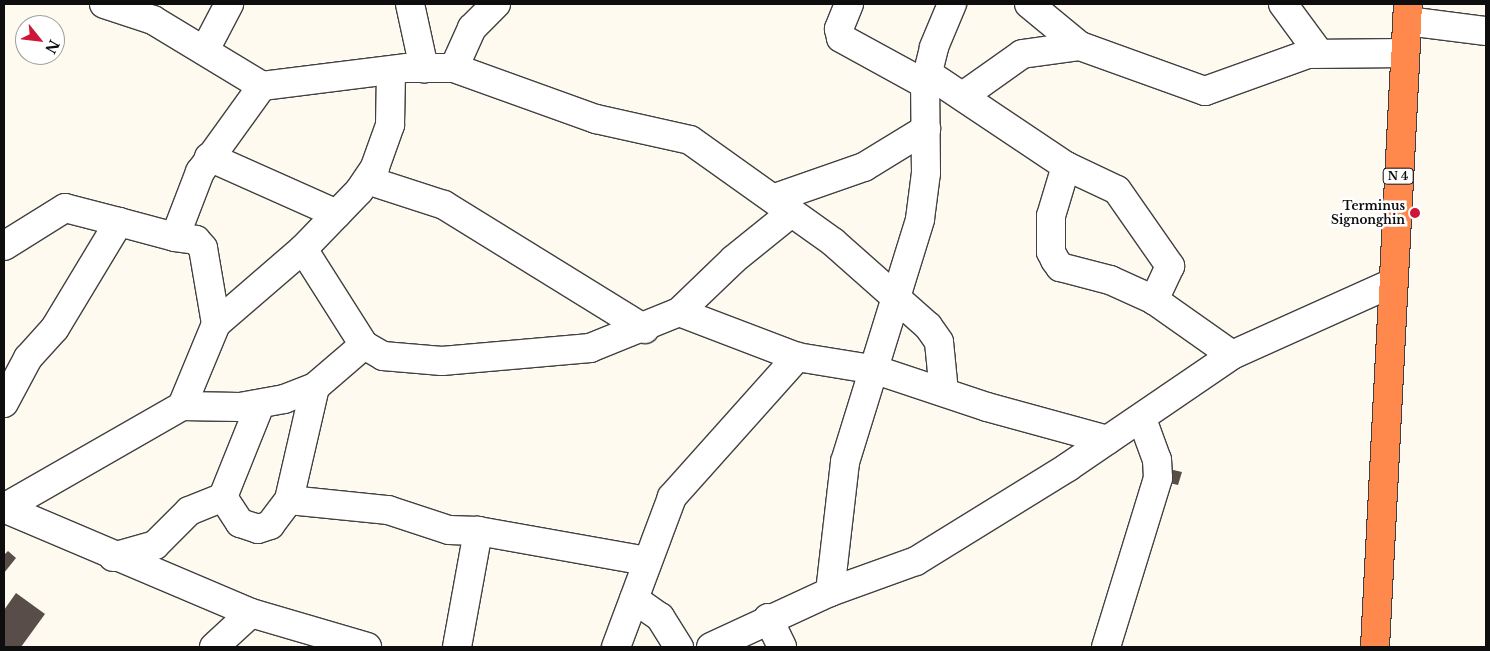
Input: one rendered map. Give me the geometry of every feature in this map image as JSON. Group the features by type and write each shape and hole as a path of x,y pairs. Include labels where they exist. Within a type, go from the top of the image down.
{"highway":[{"name":"N 4","path":"1375,647 1392,283 1408,13"}],"street":[{"path":"104,4 153,20 206,48 262,86 391,71 454,68 596,119 690,140 833,242 936,335 944,392"},
{"path":"206,48 229,4"},
{"path":"410,4 424,68"},
{"path":"454,68 472,28 496,4"},
{"path":"850,4 838,29 841,38 963,96 1066,166 1117,190 1170,266 1154,300"},
{"path":"830,592 845,462 898,301 920,219 926,129 926,78 952,4"},
{"path":"1029,4 1080,46 1205,92 1319,53 1405,53"},
{"path":"1283,4 1319,53"},
{"path":"1408,13 1486,31"},
{"path":"963,96 1022,54 1080,46"},
{"path":"182,406 216,324 303,249 367,180 390,125 391,71"},
{"path":"175,237 209,157 262,86"},
{"path":"303,249 364,345 383,356 442,361 590,348 645,329 679,312 734,259 783,205 864,167 926,129"},
{"path":"209,157 337,214"},
{"path":"1066,166 1052,216 1050,252 1060,267 1110,280 1154,300 1232,355"},
{"path":"367,180 444,205 645,329"},
{"path":"4,246 65,208 175,237 196,240 203,248 216,324"},
{"path":"4,403 28,358 55,328 119,222"},
{"path":"711,647 768,618 830,592 916,561 1142,419 1232,355 1392,283"},
{"path":"679,312 797,357 876,370 1108,440"},
{"path":"5,508 182,406 260,405 315,387 364,345"},
{"path":"616,647 672,497 797,357"},
{"path":"223,497 240,523 258,529 270,525 289,500 315,387"},
{"path":"113,557 155,545 189,511 223,497 260,405"},
{"path":"1106,647 1158,478 1157,460 1142,419"},
{"path":"289,500 388,510 449,530 478,531 647,561"},
{"path":"5,508 113,557 251,613 367,647"},
{"path":"457,647 478,531"},
{"path":"634,598 665,623 680,647"},
{"path":"214,647 251,613"},
{"path":"768,618 782,647"}],"building":[{"path":"1169,469 1182,472 1178,485 1165,482"},
{"path":"8,551 16,558 4,573 4,555"},
{"path":"16,593 45,614 21,647 4,647 4,610"}],"place":[{"name":"Terminus Signonghin","path":"1415,213"}]}
